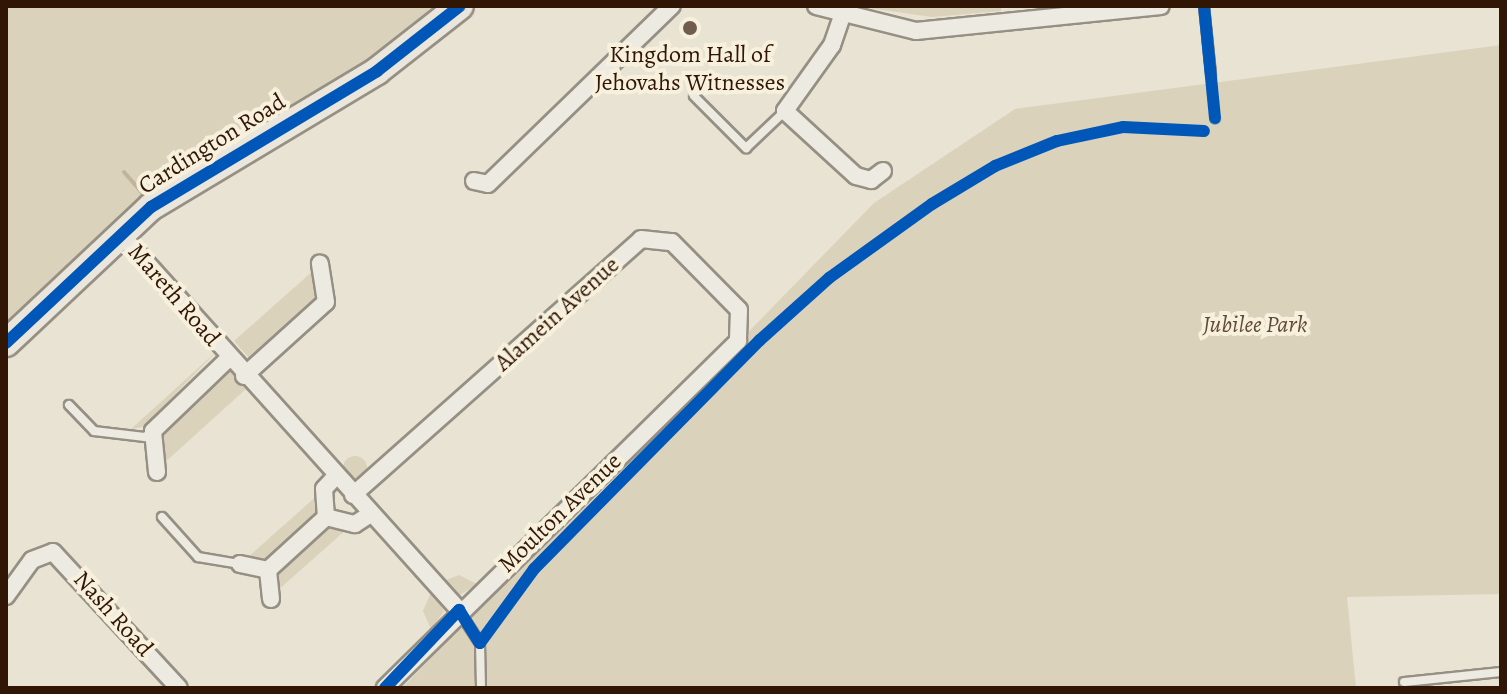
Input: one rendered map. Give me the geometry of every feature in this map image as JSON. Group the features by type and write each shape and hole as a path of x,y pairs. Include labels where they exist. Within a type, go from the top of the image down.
{"main road":[{"name":"Cardington Road","path":"6,343 119,232 202,171 377,71 460,6"}],"street":[{"path":"484,188 672,6"},
{"path":"816,6 842,16 916,31 1057,12 1161,6"},
{"path":"842,16 832,45 785,111 856,176 871,180 883,171"},
{"name":"Mareth Road","path":"119,232 369,515 459,610"},
{"name":"Alamein Avenue","path":"353,495 641,239 672,242 739,310 738,341"},
{"path":"244,376 326,302 320,263"},
{"name":"Moulton Avenue","path":"385,688 459,610 738,341"},
{"name":"Mareth Road","path":"153,431 229,358"},
{"path":"153,431 157,472"},
{"path":"326,517 324,489 335,477"},
{"path":"326,517 355,524 369,515"},
{"path":"268,570 326,517"},
{"name":"Nash Road","path":"6,596 41,553 64,558 179,688"},
{"path":"240,564 268,570"},
{"path":"268,570 271,599"}],"lane":[{"path":"1204,6 1211,74"},
{"path":"694,96 746,148 785,111"},
{"path":"69,405 94,431 145,437 153,431"},
{"path":"162,517 198,557 240,564"},
{"path":"459,610 480,643 481,688"},
{"path":"1404,682 1501,672"}],"green space":[{"path":"6,6 446,6 367,65 178,178 6,330"},
{"path":"855,6 1001,6 1001,11 932,17"},
{"name":"Jubilee Park","path":"1501,45 1501,594 1347,597 1356,688 402,688 874,203 1015,109"},
{"path":"314,270 320,298 251,360 234,341"},
{"path":"217,351 143,427 131,429"},
{"path":"231,371 247,388 162,465 162,428"},
{"path":"355,456 366,463 367,468 360,479 355,480 344,473 343,468 350,457"},
{"path":"320,493 318,512 263,560 246,559"},
{"path":"327,524 348,528 276,592 274,575"},
{"path":"459,575 477,584 460,595 441,582"},
{"path":"432,590 444,611 431,629 423,611"}],"waterway":[{"path":"124,172 146,197"}],"cycle path":[{"path":"6,343 151,207 377,71 460,6"},
{"path":"1204,6 1215,118"},
{"path":"385,688 459,610 480,643 534,569 760,340 829,278 932,204 995,166 1057,141 1123,127 1204,131"}],"place":[{"name":"Kingdom Hall of Jehovahs Witnesses","path":"690,28"}]}
